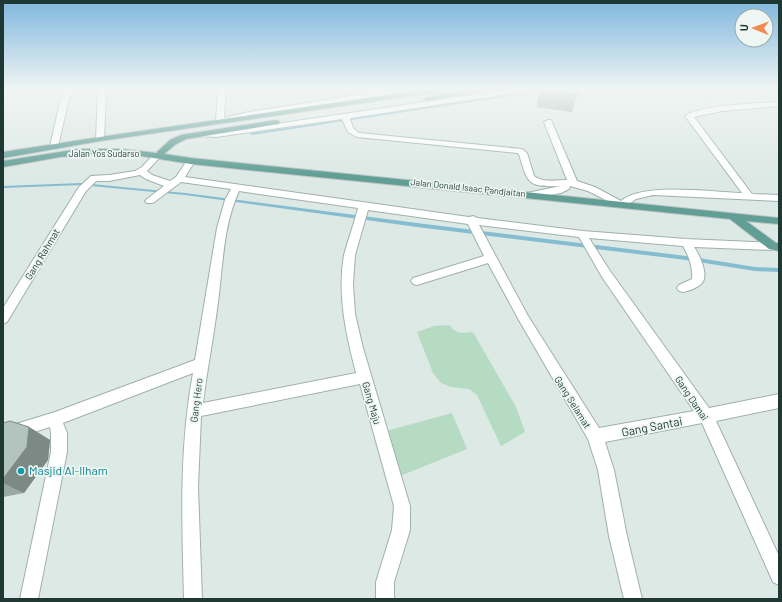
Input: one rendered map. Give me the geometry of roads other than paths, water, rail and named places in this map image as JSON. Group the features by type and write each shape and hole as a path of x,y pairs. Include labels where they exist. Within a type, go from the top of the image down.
{"main road":[{"name":"Jalan Yos Sudarso","path":"3,154 223,120 252,118"},
{"path":"158,155 173,142 197,134 282,118"},
{"name":"Jalan Yos Sudarso","path":"3,164 80,152 158,155"},
{"name":"Jalan Donald Isaac Pandjaitan","path":"158,155 191,161 779,221"},
{"path":"733,217 776,247"}],"street":[{"path":"54,146 60,118"},
{"path":"100,139 101,118"},
{"path":"223,120 232,118"},
{"path":"197,134 216,135 356,118"},
{"path":"691,118 748,195"},
{"path":"347,120 352,132 357,135 523,152 532,180 548,183 573,183 596,190 622,205 629,198 653,192 748,195 779,198"},
{"path":"548,122 573,183"},
{"path":"158,155 145,169 141,171 148,176 172,184 232,195 361,214 424,215 476,228 584,237 776,247"},
{"path":"153,198 172,184 191,161"},
{"name":"Gang Rahmat","path":"3,319 82,189 91,179 128,175 141,171"},
{"path":"530,195 561,190 573,183"},
{"name":"Gang Hero","path":"193,599 190,485 194,411 212,304 218,253 232,195"},
{"name":"Gang Maju","path":"361,214 350,255 347,284 350,320 356,348 402,506 400,530 385,582 385,599"},
{"name":"Gang Selamat","path":"476,228 490,258 531,332 595,436 606,470 618,536 633,599"},
{"name":"Gang Damai","path":"584,237 614,287 706,416 779,576"},
{"path":"683,288 697,280 699,269 694,255 686,243"},
{"path":"417,281 490,258"},
{"path":"3,435 55,419 201,364"},
{"path":"194,411 365,377"},
{"name":"Gang Santai","path":"595,436 642,429 779,400"},
{"path":"30,599 59,452 59,433 55,419"}],"waterway":[{"path":"252,134 360,118"},
{"path":"3,187 81,184 185,194 417,225 686,258 755,269 779,270"}],"place":[{"name":"Masjid Al-Ilham","path":"21,471"}]}
